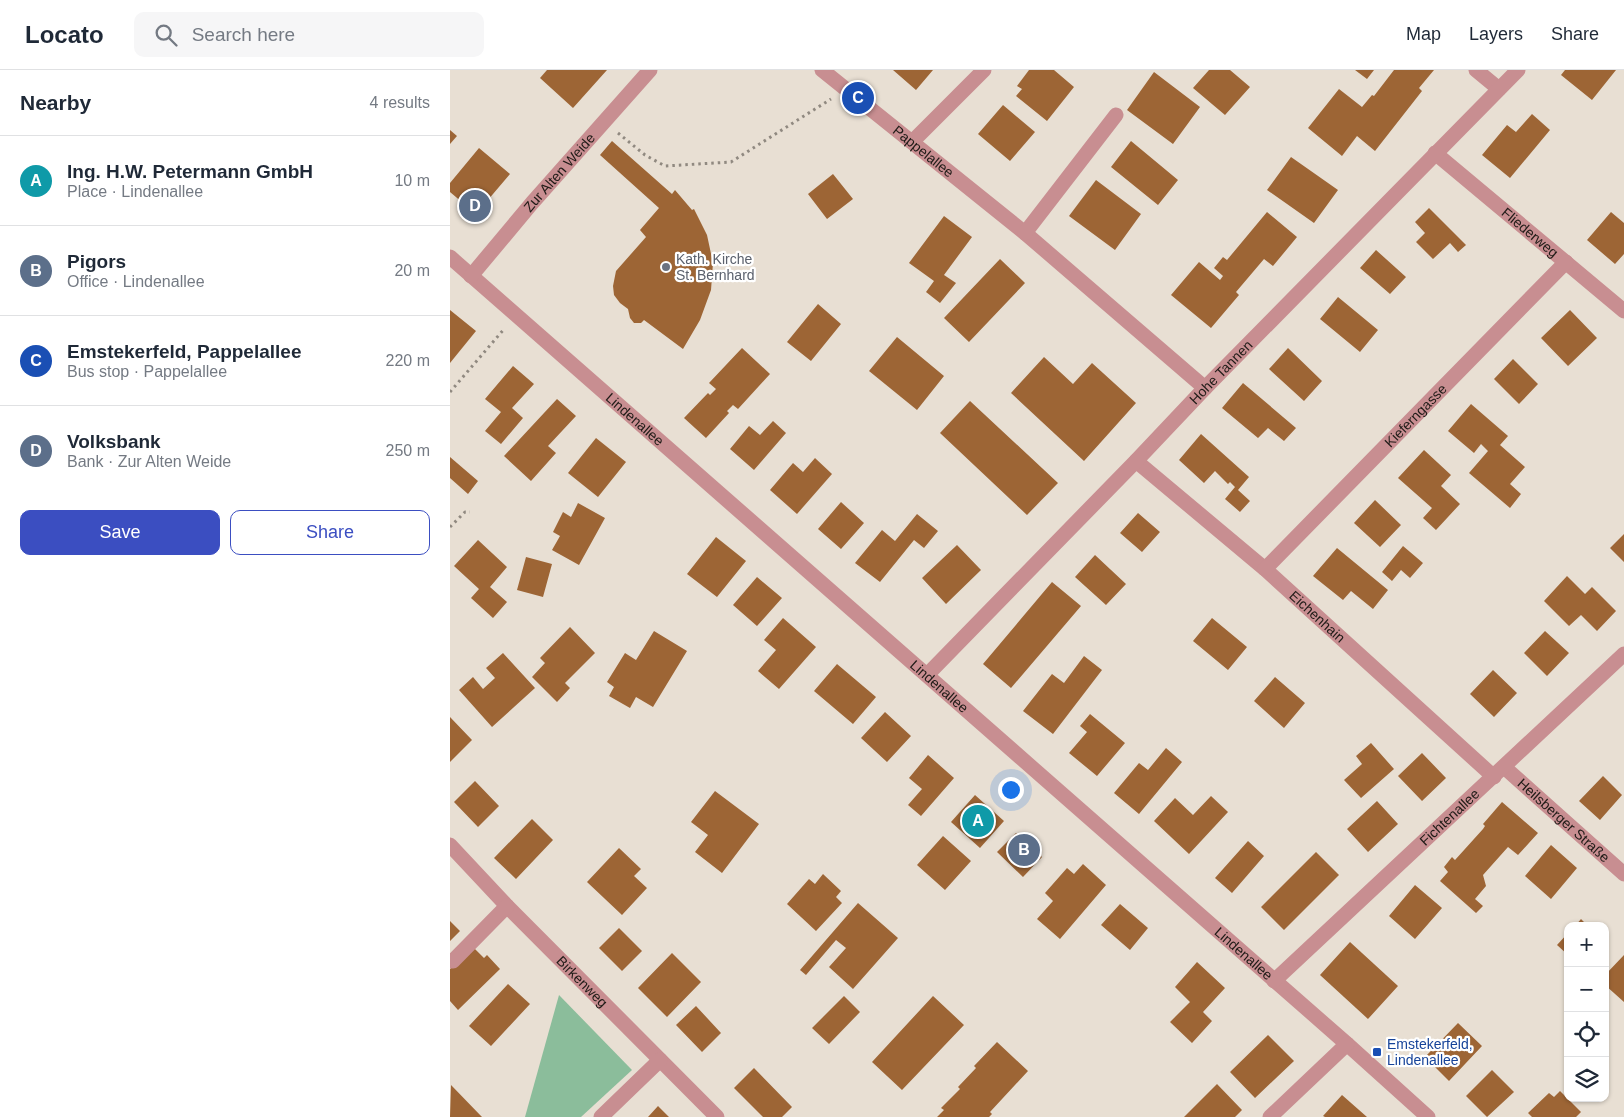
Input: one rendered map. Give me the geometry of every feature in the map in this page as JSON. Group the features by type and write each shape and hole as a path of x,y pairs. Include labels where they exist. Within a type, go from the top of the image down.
{"street":[{"name":"Zur Alten Weide","path":"471,276 532,203 650,70"},
{"name":"Pappelallee","path":"822,70 1025,233 1205,388"},
{"path":"912,142 984,70"},
{"path":"1476,70 1499,88"},
{"name":"Hohe Tannen","path":"927,675 1205,388 1518,70"},
{"path":"1025,233 1116,115"},
{"name":"Fliederweg","path":"1435,153 1624,311"},
{"name":"Lindenallee","path":"450,257 1428,1117"},
{"name":"Kieferngasse","path":"1265,570 1566,262"},
{"name":"Eichenhain","path":"1136,461 1499,772"},
{"name":"Fichtenallee","path":"1274,981 1624,654"},
{"name":"Heilsberger Straße","path":"1499,772 1624,874"},
{"name":"Birkenweg","path":"450,845 507,906 717,1117"},
{"path":"453,961 507,906"},
{"path":"1270,1117 1347,1044"},
{"path":"601,1117 660,1060"}],"path":[{"path":"604,121 646,155 665,166 731,162 846,89"},
{"path":"450,392 515,315"},
{"path":"450,527 465,512 470,512"}],"green space":[{"path":"559,995 632,1070 581,1117 525,1117"}],"building":[{"path":"547,70 607,70 573,108 540,78"},
{"path":"893,70 933,70 916,90"},
{"path":"1029,70 1054,70 1074,87 1047,121 1016,96 1022,89 1017,86"},
{"path":"1209,70 1230,70 1250,87 1225,115 1193,88"},
{"path":"1355,70 1374,70 1367,79"},
{"path":"1394,70 1434,70 1419,88 1422,91 1375,151 1357,136 1342,156 1308,128 1339,89 1362,107 1372,95 1374,96"},
{"path":"1565,70 1616,70 1592,100 1561,75"},
{"path":"1154,72 1200,107 1173,144 1127,110"},
{"path":"1003,105 1035,132 1010,161 978,134"},
{"path":"1532,114 1550,130 1510,178 1482,155 1507,125 1516,132"},
{"path":"450,130 457,136 450,144"},
{"name":"Kath. Kirche St. Bernhard","path":"612,141 672,194 675,190 692,210 694,209 707,235 713,263 711,290 700,320 683,349 644,320 641,323 634,323 630,318 628,309 614,295 613,286 616,271 646,237 640,230 659,208 600,155"},
{"path":"1131,141 1178,180 1158,205 1111,167"},
{"path":"479,148 510,174 476,214 450,192 450,183"},
{"path":"1291,157 1338,190 1314,223 1267,190"},
{"path":"833,174 853,199 827,219 808,194"},
{"path":"1096,180 1141,214 1115,250 1069,216"},
{"path":"1429,208 1466,245 1458,252 1450,243 1433,259 1416,242 1425,233 1415,222"},
{"path":"1267,212 1297,237 1273,266 1264,259 1236,292 1239,295 1211,328 1171,295 1199,262 1220,280 1223,276 1214,268 1223,257 1227,260"},
{"path":"1611,212 1624,223 1624,254 1615,264 1587,240"},
{"path":"944,216 972,237 944,275 956,283 940,303 926,292 934,281 909,263"},
{"path":"1376,250 1406,277 1390,294 1360,268"},
{"path":"1000,259 1025,283 969,342 944,318"},
{"path":"1338,297 1378,330 1360,352 1320,319"},
{"path":"818,304 841,324 811,361 787,342"},
{"path":"450,310 476,331 450,363"},
{"path":"1570,310 1597,338 1568,366 1541,338"},
{"path":"897,337 944,376 917,410 869,371"},
{"path":"742,348 770,374 738,409 733,405 727,411 729,413 706,438 684,418 708,393 710,395 716,389 709,383"},
{"path":"1288,348 1322,381 1304,401 1269,369"},
{"path":"1044,357 1073,384 1092,363 1136,403 1084,461 1011,393"},
{"path":"1513,359 1538,384 1519,404 1494,379"},
{"path":"513,366 534,384 512,408 523,418 501,444 485,431 501,412 485,399"},
{"path":"1243,383 1296,428 1284,441 1268,428 1258,438 1222,408"},
{"path":"557,399 576,416 548,446 556,453 531,481 504,456"},
{"path":"970,401 1058,483 1027,515 940,433"},
{"path":"1471,404 1508,436 1500,445 1525,467 1510,484 1521,494 1510,508 1469,473 1488,451 1481,444 1474,453 1448,431"},
{"path":"773,421 786,433 754,470 730,449 749,426 760,435"},
{"path":"1201,434 1249,477 1238,490 1250,501 1240,512 1225,499 1235,487 1230,482 1228,484 1215,471 1204,483 1179,460"},
{"path":"596,438 626,462 598,497 568,473"},
{"path":"1424,450 1451,475 1441,486 1460,504 1436,530 1423,518 1432,508 1398,478"},
{"path":"450,457 478,481 468,494 450,478"},
{"path":"815,458 832,474 797,514 770,490 793,463 803,472"},
{"path":"1375,500 1401,525 1380,547 1354,523"},
{"path":"841,502 864,523 841,549 818,529"},
{"path":"578,503 605,518 579,565 552,550 560,536 553,532 563,512 571,517"},
{"path":"1138,513 1160,532 1142,552 1120,533"},
{"path":"917,514 938,531 924,548 914,540 880,582 855,563 882,530 895,541"},
{"path":"1624,534 1624,562 1610,548"},
{"path":"716,537 746,561 717,597 687,574"},
{"path":"478,540 507,567 490,587 507,602 493,618 471,598 479,589 454,566"},
{"path":"957,545 981,570 946,604 922,578"},
{"path":"1403,546 1423,563 1410,578 1401,570 1392,581 1382,572"},
{"path":"1337,548 1388,590 1373,609 1351,591 1343,600 1313,576"},
{"path":"1095,555 1126,584 1106,605 1075,577"},
{"path":"526,557 552,564 543,597 517,590"},
{"path":"1567,576 1585,594 1592,587 1616,611 1597,631 1581,615 1569,626 1544,601"},
{"path":"757,577 782,598 757,626 733,605"},
{"path":"1052,582 1081,606 1011,688 983,664"},
{"path":"783,618 816,647 779,689 758,671 776,650 764,640"},
{"path":"1212,618 1247,647 1228,670 1193,641"},
{"path":"570,627 595,653 565,683 570,688 557,702 532,677 545,663 540,658"},
{"path":"654,631 687,651 653,707 636,697 630,708 609,696 614,687 607,682 625,653 636,660"},
{"path":"1545,631 1569,653 1547,676 1524,653"},
{"path":"503,653 535,688 492,727 459,690 473,677 483,689 495,678 486,668"},
{"path":"1084,656 1102,670 1053,734 1023,711 1052,674 1064,683"},
{"path":"837,664 876,697 853,724 814,691"},
{"path":"1493,670 1517,693 1494,717 1470,694"},
{"path":"1275,677 1305,703 1284,728 1254,701"},
{"path":"885,712 911,736 887,762 861,738"},
{"path":"1090,714 1125,743 1097,776 1069,753 1087,732 1080,726"},
{"path":"450,717 472,740 450,762"},
{"path":"1371,743 1394,769 1361,798 1344,780 1362,764 1356,756"},
{"path":"1166,748 1182,762 1139,814 1114,793 1139,763 1148,770"},
{"path":"1422,753 1446,778 1422,801 1398,776"},
{"path":"928,755 954,778 921,816 908,805 922,789 909,778"},
{"path":"1603,776 1622,795 1600,820 1579,801"},
{"path":"475,781 499,806 478,827 454,802"},
{"path":"715,791 759,824 722,873 695,852 708,835 691,822"},
{"path":"975,795 1004,821 980,848 951,822"},
{"path":"1211,796 1228,812 1189,854 1154,821 1175,798 1193,815"},
{"path":"1377,801 1398,824 1368,852 1347,829"},
{"path":"1502,802 1538,833 1518,855 1508,847 1483,875 1486,886 1475,899 1483,906 1476,913 1440,881 1448,872 1444,867 1452,857 1455,860 1483,829 1485,826 1483,824"},
{"path":"532,819 553,840 516,879 494,858"},
{"path":"1016,833 1042,857 1023,877 997,852"},
{"path":"943,836 971,861 945,890 917,865"},
{"path":"1248,841 1264,856 1232,893 1215,878"},
{"path":"1551,845 1577,868 1551,899 1525,876"},
{"path":"619,848 641,869 634,876 647,888 622,915 587,882"},
{"path":"1316,852 1339,875 1284,930 1261,907"},
{"path":"1083,864 1106,885 1060,939 1037,919 1053,901 1045,893 1067,868 1074,874"},
{"path":"823,874 841,891 836,897 842,903 816,931 787,904 809,879 815,884"},
{"path":"1415,885 1442,908 1415,939 1389,916"},
{"path":"858,903 898,938 853,989 829,967 846,948 836,940 806,975 800,970"},
{"path":"1120,904 1148,928 1130,950 1101,925"},
{"path":"450,921 460,931 450,941"},
{"path":"619,928 642,951 622,971 599,948"},
{"path":"1564,937 1564,951 1557,945"},
{"path":"1350,942 1398,986 1368,1019 1320,975"},
{"path":"473,947 484,958 487,955 500,969 458,1010 450,1001 450,969"},
{"path":"672,953 701,982 667,1017 638,988"},
{"path":"1624,955 1624,1002 1609,989 1609,971"},
{"path":"1197,962 1225,988 1203,1012 1212,1021 1192,1043 1170,1022 1190,1002 1175,987"},
{"path":"508,984 530,1004 491,1046 469,1026"},
{"path":"844,996 860,1012 829,1044 812,1028"},
{"path":"933,996 964,1025 902,1090 872,1062"},
{"path":"696,1006 721,1033 702,1052 676,1025"},
{"path":"1458,1023 1482,1046 1449,1081 1425,1057"},
{"path":"1268,1035 1294,1061 1255,1098 1230,1072"},
{"path":"997,1042 1028,1071 990,1112 992,1114 989,1117 937,1117 944,1110 941,1108 960,1089 958,1087 976,1068 974,1066"},
{"path":"754,1068 792,1107 782,1117 763,1117 734,1088"},
{"path":"1492,1070 1514,1092 1487,1117 1466,1096"},
{"path":"1217,1084 1242,1110 1235,1117 1184,1117"},
{"path":"451,1085 482,1117 450,1117"},
{"path":"1560,1091 1564,1095 1564,1102 1571,1102 1581,1112 1576,1117 1532,1117 1528,1113 1549,1093 1554,1097"},
{"path":"1342,1095 1367,1117 1323,1116"},
{"path":"658,1106 669,1117 648,1117"}],"place":[{"name":"Emstekerfeld, Pappelallee","path":"858,98"},
{"name":"Volksbank","path":"475,206"},
{"name":"Kath. Kirche St. Bernhard","path":"666,267"},
{"name":"Ing. H.W. Petermann GmbH","path":"978,821"},
{"name":"Pigors","path":"1024,850"},
{"name":"Emstekerfeld, Lindenallee","path":"1377,1052"}]}
